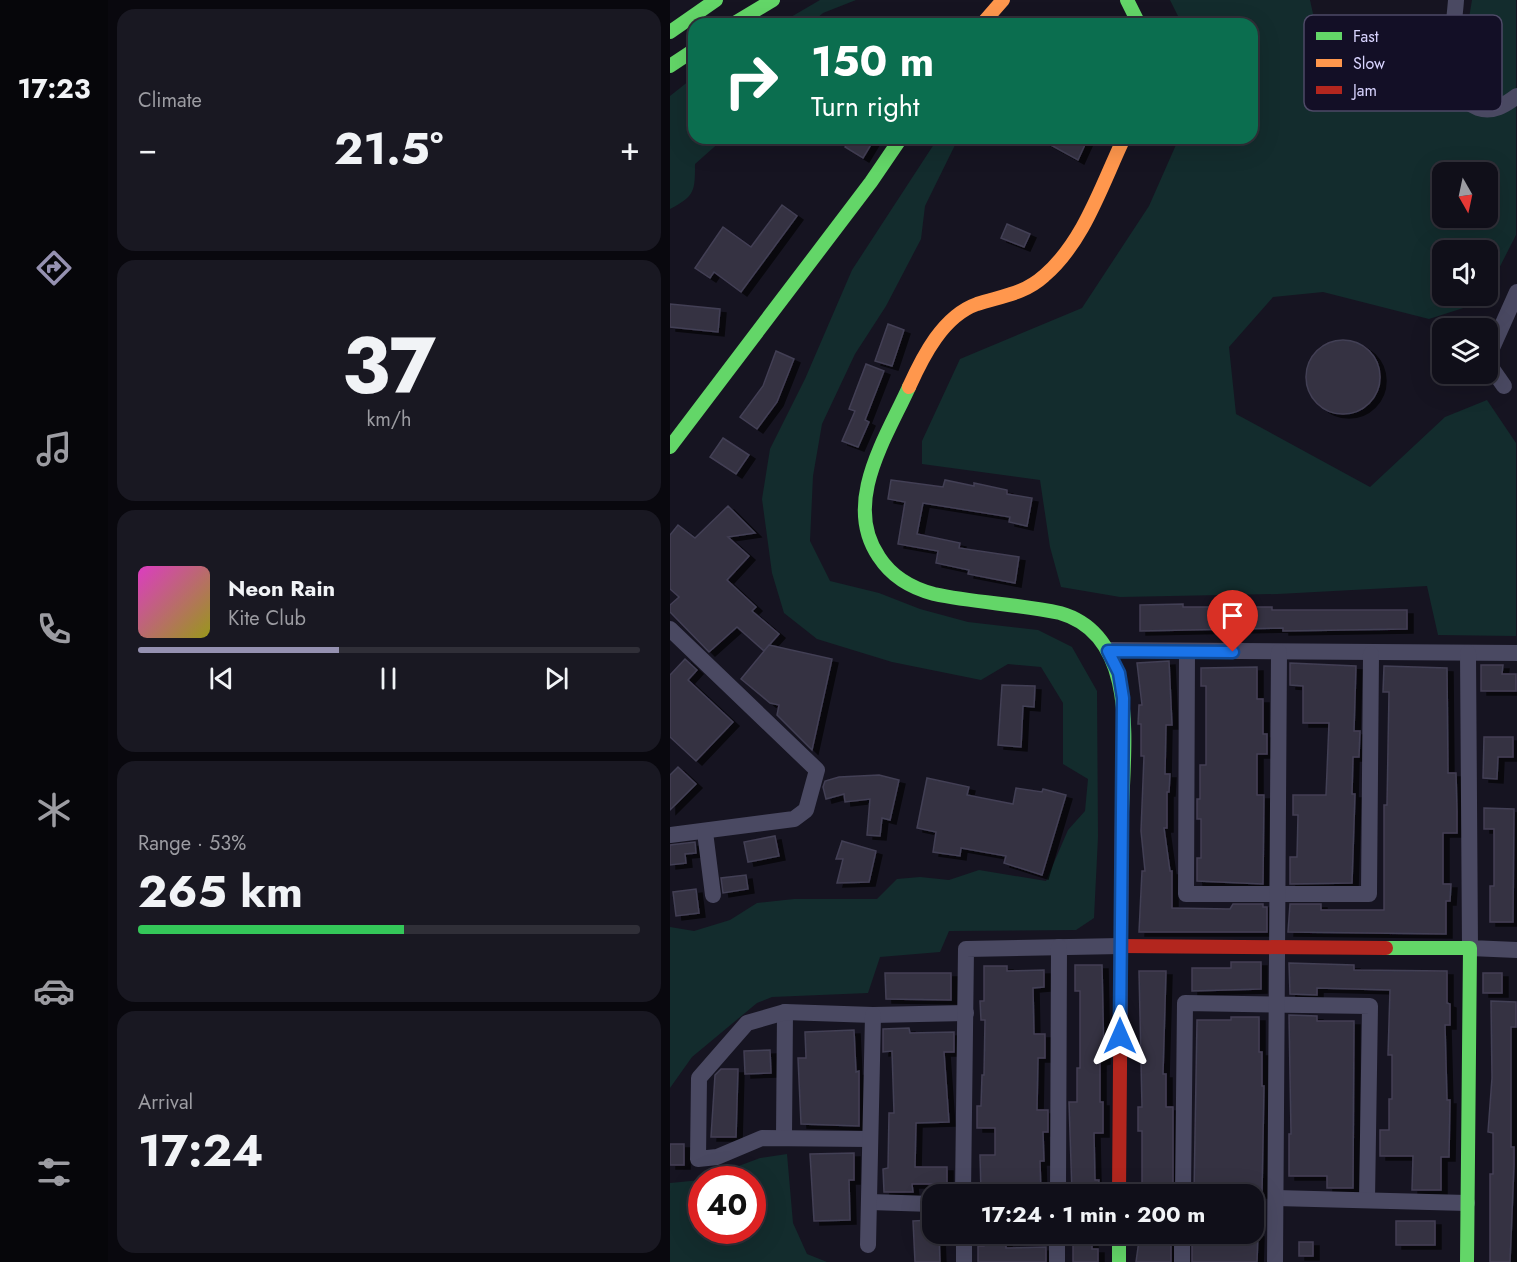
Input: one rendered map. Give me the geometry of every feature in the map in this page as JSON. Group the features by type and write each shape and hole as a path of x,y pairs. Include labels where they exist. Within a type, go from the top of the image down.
{"main road":[{"path":"690,18 716,0"},
{"path":"743,18 773,0"},
{"path":"987,18 1003,0"},
{"path":"1127,0 1136,18"},
{"path":"670,32 688,19"},
{"path":"670,66 688,54"},
{"path":"670,447 871,182 897,144"},
{"path":"1119,1184 1123,698 1119,673 1108,651 1093,632 1075,619 1055,612 940,594 909,586 883,565 871,546 862,505 869,474 923,359 938,335 951,321 969,309 1020,293 1053,268 1076,233 1121,144"},
{"path":"1121,946 1470,948 1467,1262"},
{"path":"1119,1244 1119,1262"}],"street":[{"path":"1455,15 1456,0"},
{"path":"1502,106 1516,96"},
{"path":"1498,334 1516,292"},
{"path":"1498,377 1504,386"},
{"path":"670,629 817,770 806,810 794,819 670,835"},
{"path":"1108,651 1516,653"},
{"path":"1187,652 1186,894 1369,894 1372,654"},
{"path":"1275,1262 1279,652"},
{"path":"1468,653 1470,948 1516,950"},
{"path":"705,832 713,896"},
{"path":"963,1184 966,949 1121,946"},
{"path":"1058,1184 1059,947"},
{"path":"1183,1184 1185,1003 1370,1006 1367,1200"},
{"path":"869,1139 762,1138 717,1157 698,1159 699,1078 747,1023 785,1012 873,1015 966,1013"},
{"path":"784,1137 785,1012"},
{"path":"868,1245 873,1015"},
{"path":"1276,1198 1467,1203"},
{"path":"870,1202 922,1204"},
{"path":"964,1244 964,1262"},
{"path":"1057,1244 1057,1262"},
{"path":"1182,1244 1182,1262"}],"green space":[{"path":"820,0 856,0 823,13 817,18 789,18"},
{"path":"1170,0 1310,0 1313,15 1304,15 1304,111 1502,111 1502,15 1470,15 1472,0 1516,0 1516,235 1498,270 1498,240 1432,240 1432,306 1470,306 1429,319 1323,292 1273,297 1229,347 1236,414 1370,487 1445,417 1487,400 1516,443 1516,636 1438,635 1427,586 1278,594 1120,597 1061,587 1050,547 1040,480 922,464 922,441 960,359 1082,308 1149,206 1176,144 1258,144 1258,18 1179,18"},
{"path":"688,82 688,144 718,144 695,164 695,181 692,192 670,209 670,96"},
{"path":"934,144 956,144 925,206 921,239 886,306 855,354 822,424 813,476 810,541 830,581 879,593 920,609 968,622 1038,630 1072,647 1097,691 1098,837 1094,918 1076,930 949,931 940,952 880,957 868,993 772,997 757,1003 692,1057 670,1088 670,927 694,931 730,920 757,903 794,899 877,899 897,879 920,877 949,880 979,870 1046,881 1068,830 1085,811 1088,779 1063,764 1063,703 1041,667 1008,664 981,680 892,662 817,639 784,613 772,573 762,499 770,449 805,379 852,270"},
{"path":"787,1154 793,1223 807,1254 827,1262 670,1262 670,1183 688,1181 688,1244 766,1244 766,1166 739,1166 760,1158"}],"building":[{"path":"847,144 871,144 863,158 845,147"},
{"path":"1049,144 1085,144 1078,160"},
{"path":"782,205 797,216 741,292 714,272 710,278 695,268 723,227 751,247"},
{"path":"1007,224 1030,234 1024,247 1001,238"},
{"path":"670,304 720,309 718,332 670,327"},
{"path":"888,324 904,330 892,366 875,361"},
{"path":"1336,340 1350,340 1364,346 1374,356 1380,370 1380,384 1374,398 1364,408 1350,414 1336,414 1322,408 1312,398 1306,384 1306,370 1312,356 1322,346"},
{"path":"776,351 794,359 777,402 757,429 740,417 763,386"},
{"path":"866,364 884,371 865,420 869,422 858,447 842,441 855,411 849,409"},
{"path":"723,438 749,455 736,474 710,457"},
{"path":"891,480 943,487 945,480 974,486 974,483 1007,490 1007,494 1032,498 1027,526 1009,522 1010,517 923,503 917,534 960,543 959,548 1019,557 1015,583 968,574 969,570 936,563 938,551 898,544 905,502 888,499"},
{"path":"728,506 755,533 728,537 749,556 727,580 756,607 752,611 779,634 764,651 737,627 709,652 670,612 670,605 679,597 670,589 670,535 678,525 695,538"},
{"path":"1183,604 1183,607 1272,607 1272,610 1407,610 1407,629 1283,631 1283,628 1140,631 1140,605"},
{"path":"769,645 832,659 812,750 777,715 779,705 770,703 741,679"},
{"path":"685,659 697,670 688,680 733,722 696,761 670,737 670,675"},
{"path":"1169,661 1172,725 1166,725 1165,774 1170,774 1169,792 1167,792 1167,828 1164,828 1170,871 1172,871 1172,908 1230,909 1233,904 1263,904 1263,907 1267,907 1267,932 1139,932 1142,871 1145,871 1141,831 1144,756 1141,756 1141,724 1138,724 1139,705 1142,705 1137,663"},
{"path":"1290,663 1356,666 1354,731 1360,731 1359,757 1353,757 1352,794 1355,794 1352,883 1290,884 1290,857 1297,857 1298,815 1293,815 1293,795 1326,795 1329,723 1303,723 1303,686 1290,685"},
{"path":"1481,665 1503,665 1502,674 1516,674 1516,691 1481,691"},
{"path":"1384,666 1447,668 1448,773 1456,773 1457,833 1443,833 1443,884 1451,884 1450,901 1446,901 1446,934 1288,932 1290,904 1321,904 1321,910 1384,910 1384,805 1387,805 1389,692 1383,692"},
{"path":"1257,667 1257,699 1263,699 1263,734 1267,734 1267,754 1257,754 1257,795 1264,795 1263,884 1197,881 1197,858 1201,858 1201,819 1197,819 1197,799 1200,799 1200,765 1206,765 1206,686 1201,686 1201,668"},
{"path":"1002,685 1035,686 1034,707 1023,706 1021,747 998,745"},
{"path":"1484,737 1513,737 1513,757 1498,757 1497,779 1483,778"},
{"path":"678,767 696,784 670,810 670,775"},
{"path":"879,775 899,780 890,820 882,818 880,836 867,835 870,799 845,802 844,794 826,799 823,787 825,781 839,777"},
{"path":"927,778 969,787 967,795 1013,804 1016,788 1042,792 1043,789 1066,795 1042,875 1004,863 1006,856 961,848 960,856 933,852 936,832 917,828"},
{"path":"1484,808 1514,809 1513,922 1490,922 1490,886 1494,886 1494,829 1484,829"},
{"path":"775,836 779,856 748,862 744,842"},
{"path":"842,841 876,851 869,882 837,883 843,859 836,859"},
{"path":"695,842 696,853 685,854 686,863 670,865 670,845"},
{"path":"746,875 748,889 723,893 721,878"},
{"path":"696,889 699,913 676,916 673,892"},
{"path":"1231,962 1261,962 1261,989 1192,991 1192,968 1231,968"},
{"path":"1289,963 1354,965 1354,970 1447,971 1447,1003 1450,1004 1450,1025 1445,1025 1447,1100 1450,1100 1449,1157 1441,1157 1441,1190 1412,1190 1413,1156 1380,1156 1380,1130 1389,1130 1389,1099 1392,1099 1392,1055 1388,1055 1390,990 1317,988 1317,995 1290,994"},
{"path":"1075,965 1102,965 1104,1060 1100,1061 1100,1102 1103,1102 1103,1133 1094,1133 1095,1180 1099,1180 1099,1184 1072,1184 1069,1102 1077,1102 1077,1068 1080,1068 1080,991 1075,991"},
{"path":"984,966 1007,966 1007,971 1044,970 1044,987 1033,988 1034,1034 1045,1034 1045,1058 1038,1058 1037,1110 1048,1110 1048,1132 1043,1132 1044,1161 1040,1161 1041,1184 981,1184 980,1155 995,1155 995,1128 977,1128 977,1106 981,1106 982,1075 984,1075 985,1020 981,1020 980,1001 984,1001"},
{"path":"1139,971 1166,971 1163,1074 1166,1074 1166,1107 1173,1107 1173,1184 1142,1184 1142,1131 1138,1131 1138,1107 1142,1107"},
{"path":"885,973 951,973 951,1000 886,999"},
{"path":"1483,973 1502,973 1502,993 1483,993"},
{"path":"1491,1001 1516,1002 1516,1027 1511,1027 1511,1147 1514,1147 1514,1165 1510,1262 1490,1262 1490,1174 1493,1174 1493,1133 1488,1132 1492,1078"},
{"path":"1289,1015 1317,1016 1317,1021 1354,1021 1353,1188 1327,1188 1327,1176 1289,1176 1289,1134 1291,1134"},
{"path":"1231,1017 1259,1017 1259,1052 1262,1052 1262,1086 1264,1086 1262,1184 1194,1184 1197,1020 1231,1020"},
{"path":"909,1028 910,1033 954,1032 954,1052 944,1052 949,1122 916,1123 915,1167 947,1167 947,1184 912,1184 913,1192 884,1192 883,1169 888,1168 889,1113 894,1113 892,1051 883,1052 883,1029"},
{"path":"854,1030 856,1072 859,1071 859,1126 801,1124 798,1058 806,1058 805,1032"},
{"path":"770,1050 771,1073 745,1074 744,1051"},
{"path":"721,1069 738,1069 736,1137 711,1137 715,1075"},
{"path":"670,1144 684,1144 684,1165 670,1165"},
{"path":"854,1153 854,1180 849,1180 850,1220 814,1221 810,1154"},
{"path":"913,1221 922,1221 922,1244 939,1244 940,1262 915,1262"},
{"path":"1396,1221 1435,1221 1435,1245 1396,1245"},
{"path":"1299,1242 1313,1242 1313,1256 1299,1256"},
{"path":"984,1244 1006,1244 1006,1248 1046,1247 1046,1262 978,1262 978,1246 984,1246"},
{"path":"1073,1244 1092,1244 1092,1249 1098,1249 1098,1262 1073,1262"},
{"path":"1138,1244 1171,1244 1171,1262 1136,1262"},
{"path":"1192,1244 1258,1244 1257,1262 1192,1262"}],"traffic: fast":[{"path":"690,18 716,0"},
{"path":"743,18 773,0"},
{"path":"1127,0 1136,18"},
{"path":"670,32 688,19"},
{"path":"670,66 688,54"},
{"path":"670,447 871,182 897,144"},
{"path":"909,387 880,449 866,493 865,515 869,536 879,557 896,576 926,592 1060,613 1086,626 1104,645 1115,670 1122,698 1124,728 1122,813"},
{"path":"1386,948 1470,948 1467,1262"},
{"path":"1119,1244 1119,1262"}],"traffic: slow":[{"path":"987,18 1003,0"},
{"path":"909,387 928,350 944,327 954,318 977,304 1029,287 1058,262 1091,212 1121,144"}],"traffic: jam":[{"path":"1119,1184 1122,813"},
{"path":"1121,946 1386,948"}],"route":[{"path":"1120,1036 1123,698 1119,673 1108,651 1233,652"}]}
